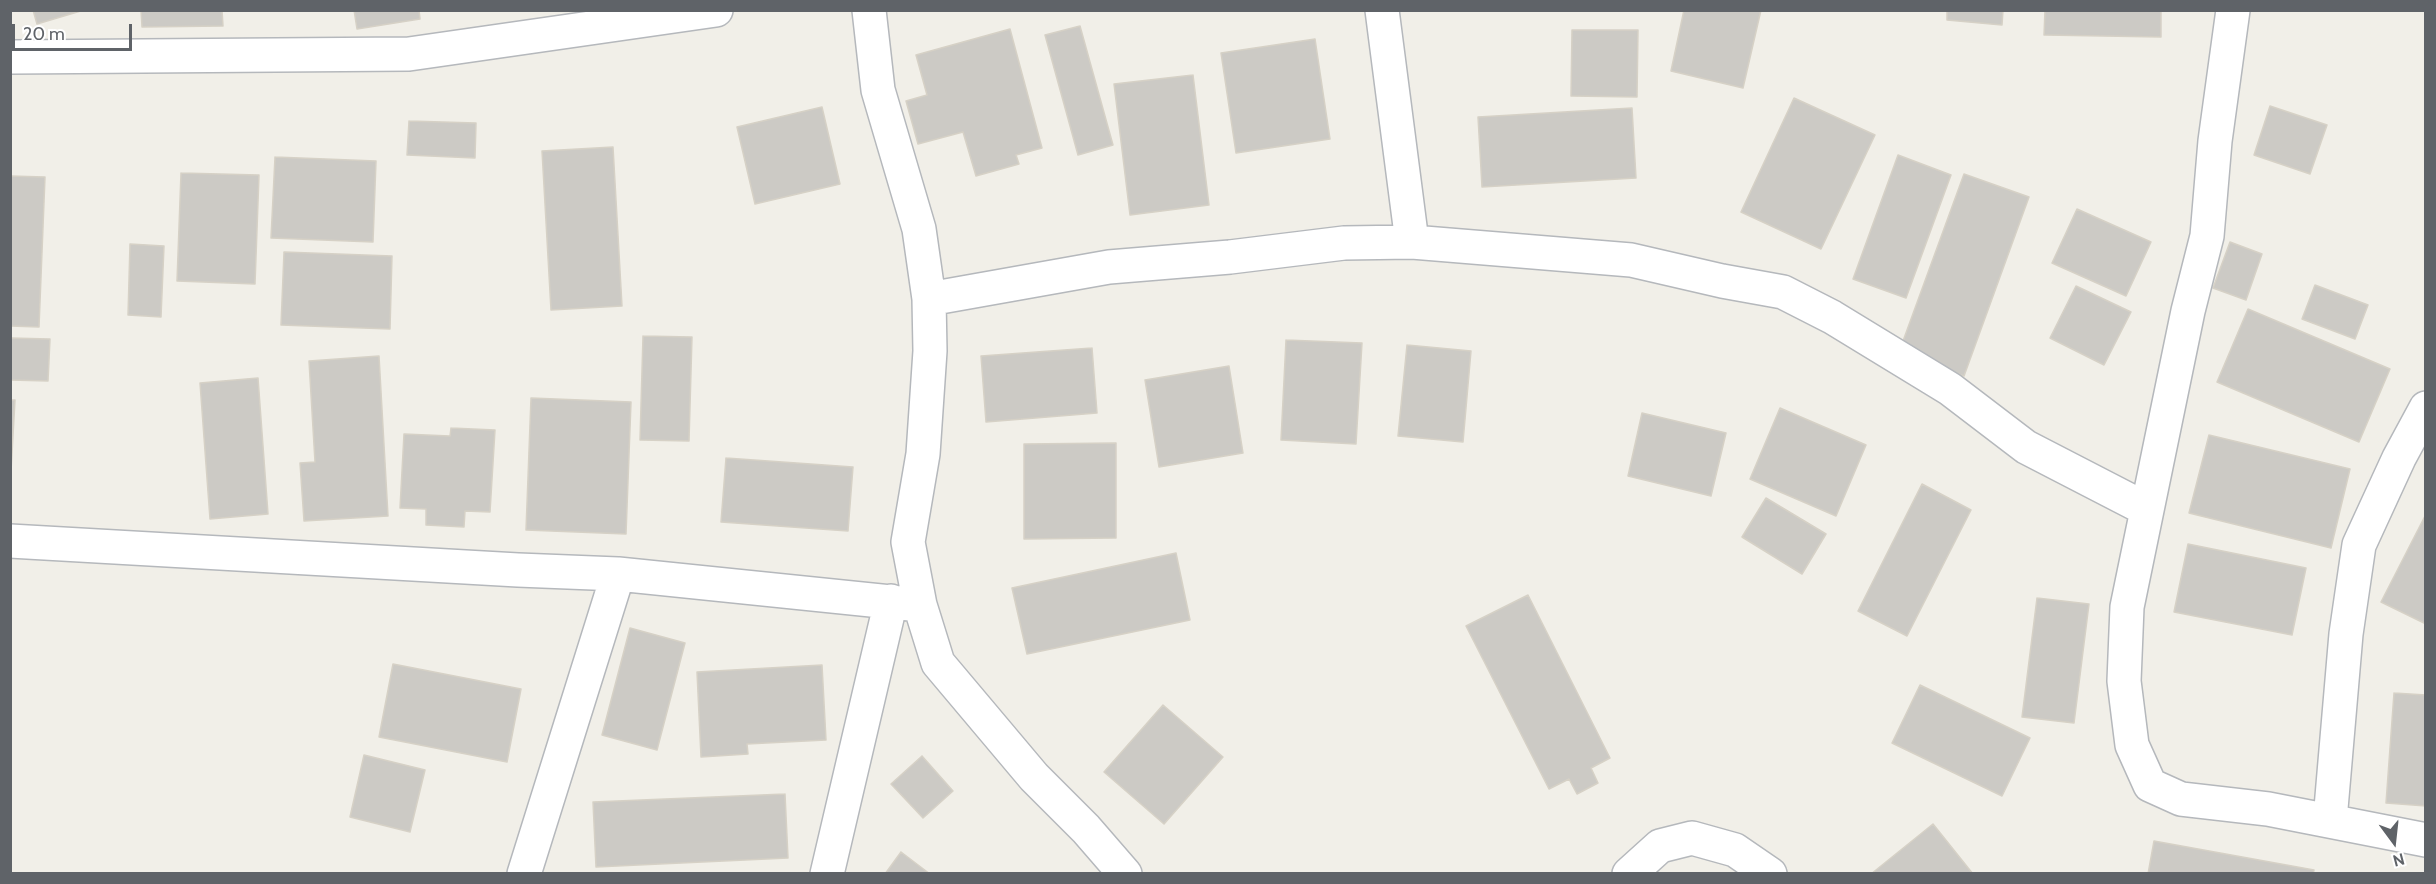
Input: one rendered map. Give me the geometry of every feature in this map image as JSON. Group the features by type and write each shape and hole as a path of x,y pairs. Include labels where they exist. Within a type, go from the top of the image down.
{"street":[{"path":"10,57 409,54 716,10"},
{"path":"827,873 906,603 908,542 924,454 930,351 929,299 919,229 878,90 869,10"},
{"path":"1382,10 1412,242"},
{"path":"2233,10 2215,141 2207,236 2188,311 2127,607 2124,681 2132,745 2150,785 2181,799 2268,809 2426,840"},
{"path":"929,299 1109,267 1230,257 1344,243 1412,242 1631,260 1722,281 1783,292 1832,317 1950,388 2026,447 2146,509"},
{"path":"2330,820 2346,634 2359,545 2399,458 2426,408"},
{"path":"10,541 618,574 906,603"},
{"path":"524,873 618,574"},
{"path":"906,603 938,663 1034,777 1086,829 1125,873"},
{"path":"1629,873 1660,846 1692,838 1735,850 1770,873"}],"building":[{"path":"33,10 84,10 37,24"},
{"path":"141,10 222,10 223,26 142,27"},
{"path":"354,10 419,10 420,19 357,29"},
{"path":"1684,10 1761,10 1743,88 1671,71"},
{"path":"1947,10 2003,10 2002,25 1947,20"},
{"path":"2045,10 2161,10 2161,37 2044,35"},
{"path":"1080,26 1113,145 1078,155 1045,35"},
{"path":"1010,29 1042,148 1016,155 1019,164 976,176 963,132 918,144 906,101 927,95 916,55"},
{"path":"1572,30 1638,30 1637,97 1571,96"},
{"path":"1315,39 1330,139 1236,153 1221,53"},
{"path":"1193,75 1209,205 1130,215 1114,84"},
{"path":"1794,98 1875,135 1821,249 1741,212"},
{"path":"2270,106 2327,125 2310,174 2254,155"},
{"path":"822,107 840,184 755,204 737,127"},
{"path":"1632,108 1636,178 1482,187 1478,117"},
{"path":"409,121 476,123 475,158 407,155"},
{"path":"613,147 622,306 551,310 542,151"},
{"path":"1898,155 1951,175 1906,298 1853,279"},
{"path":"275,157 376,161 373,242 271,238"},
{"path":"181,173 259,175 255,284 177,281"},
{"path":"1964,174 2029,197 1964,376 1899,352"},
{"path":"10,176 45,177 39,327 10,326"},
{"path":"2077,209 2151,242 2126,296 2052,263"},
{"path":"2230,242 2262,254 2246,300 2213,288"},
{"path":"130,244 164,246 161,317 128,315"},
{"path":"284,252 392,256 390,329 281,325"},
{"path":"2315,285 2368,305 2355,339 2302,319"},
{"path":"2076,286 2131,312 2104,365 2050,338"},
{"path":"2248,309 2390,369 2359,442 2217,382"},
{"path":"643,336 692,337 689,441 640,440"},
{"path":"10,338 50,339 48,381 10,380"},
{"path":"1286,340 1362,343 1356,444 1281,440"},
{"path":"1407,345 1471,351 1463,442 1398,436"},
{"path":"1092,348 1097,413 986,422 981,356"},
{"path":"379,356 388,516 304,521 300,463 315,462 309,361"},
{"path":"1229,366 1243,453 1159,467 1145,380"},
{"path":"258,378 268,514 210,519 200,383"},
{"path":"531,398 631,402 626,534 526,530"},
{"path":"10,400 15,400 11,471 10,470"},
{"path":"1780,408 1866,445 1836,516 1750,479"},
{"path":"1642,413 1726,433 1711,496 1628,476"},
{"path":"451,428 495,430 490,512 465,511 464,527 426,525 426,509 400,508 404,434 450,436"},
{"path":"2209,435 2350,469 2331,548 2189,513"},
{"path":"1116,443 1116,538 1024,539 1024,444"},
{"path":"726,458 853,467 848,531 721,522"},
{"path":"1922,484 1971,510 1907,636 1858,611"},
{"path":"1766,498 1826,534 1802,574 1742,537"},
{"path":"2426,514 2426,624 2381,602"},
{"path":"2188,544 2306,568 2292,635 2174,612"},
{"path":"1176,553 1190,620 1027,654 1012,588"},
{"path":"1528,595 1610,758 1591,768 1598,783 1577,794 1569,779 1549,789 1466,626"},
{"path":"2037,598 2089,604 2074,723 2022,717"},
{"path":"630,628 685,643 657,750 602,735"},
{"path":"393,664 521,689 507,762 379,737"},
{"path":"822,665 826,740 747,744 748,754 701,757 697,672"},
{"path":"1920,685 2030,738 2002,796 1892,743"},
{"path":"2394,693 2426,695 2426,806 2386,803"},
{"path":"1163,705 1223,757 1164,824 1104,772"},
{"path":"364,755 425,770 410,832 350,817"},
{"path":"922,756 953,791 923,818 891,784"},
{"path":"785,794 788,858 596,867 593,802"},
{"path":"1933,824 1973,874 1871,874"},
{"path":"2154,841 2314,870 2313,874 2148,874"},
{"path":"901,852 930,874 885,874"}]}
